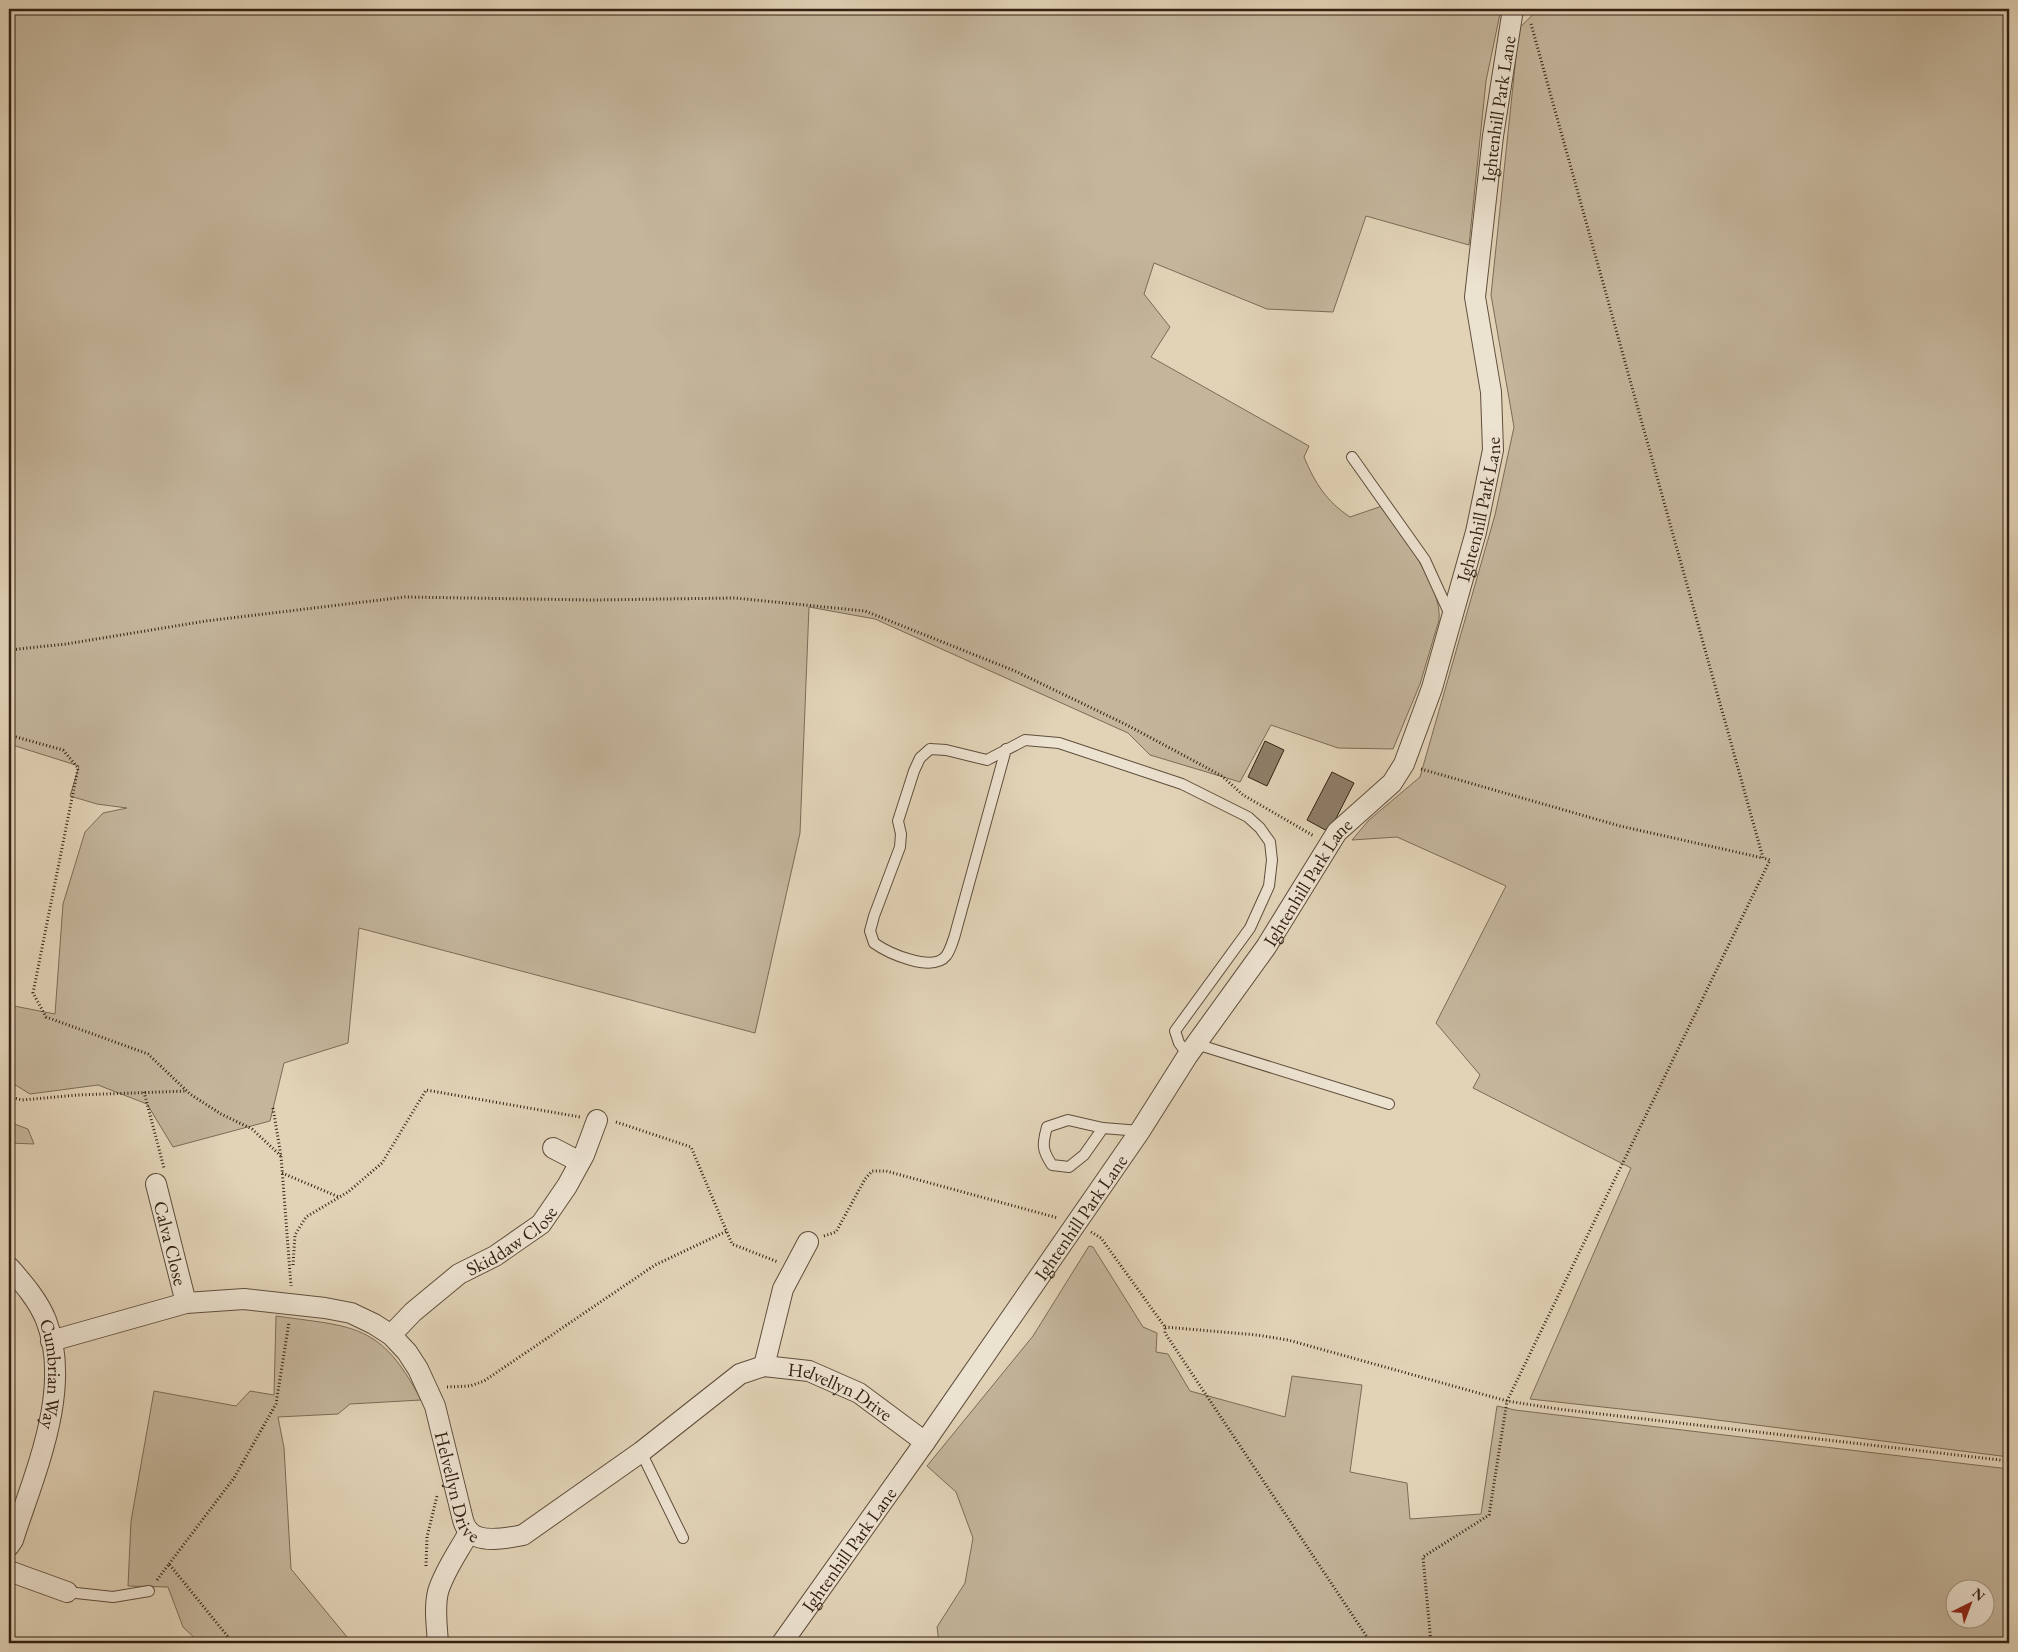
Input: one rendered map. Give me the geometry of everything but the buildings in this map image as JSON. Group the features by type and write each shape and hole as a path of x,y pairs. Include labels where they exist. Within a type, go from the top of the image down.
{"street":[{"name":"Ightenhill Park Lane","path":"782,1643 925,1442 1075,1222 1140,1131 1192,1050 1266,947 1337,832 1392,783 1404,764 1432,688 1476,532 1492,450 1491,392 1475,297 1494,136 1521,14"},
{"name":"Skiddaw Close","path":"391,1335 413,1312 459,1274 495,1256 541,1224 568,1186 597,1120"},
{"path":"552,1148 580,1162"},
{"name":"Calva Close","path":"153,1192 186,1302"},
{"path":"764,1366 783,1289 808,1242"},
{"name":"Cumbrian Way","path":"9,1267 28,1290 45,1320 52,1341 56,1376 51,1418 13,1540 9,1546"},
{"name":"Helvellyn Drive","path":"52,1341 186,1302 244,1299 351,1313 391,1335 406,1352 428,1389 435,1406 462,1520 469,1532 486,1538 504,1539 522,1535 641,1452 740,1374 764,1366 809,1371 859,1393 925,1442"},
{"path":"438,1643 436,1608 438,1592 444,1576 469,1532"},
{"path":"9,1572 67,1592"}],"lane":[{"path":"1352,457 1425,560 1451,618"},
{"path":"1006,749 954,938 946,956 935,963 925,963 886,952 874,944 870,931 900,847 901,834 898,821 920,758 930,749 946,750 987,760 1006,749 1025,740 1059,743 1182,784 1248,817 1260,828 1270,842 1272,860 1269,886 1250,928 1175,1031 1179,1043 1192,1050 1388,1104"},
{"path":"1103,1128 1084,1155 1069,1167 1052,1165 1044,1152 1043,1139 1047,1127 1058,1122 1068,1120 1103,1128 1140,1131"},
{"path":"641,1452 683,1538"},
{"path":"67,1592 113,1597 149,1591"}],"path":[{"path":"1521,14 1763,858"},
{"path":"9,650 66,644 206,621 405,596 592,600 736,598 865,611 1015,671 1127,725 1222,776 1243,795 1330,845"},
{"path":"9,735 63,750 78,768 33,993 46,1017 148,1054 187,1091 221,1114 252,1129 281,1156"},
{"path":"1404,764 1620,826 1770,860 1507,1401 1489,1515 1424,1557 1431,1643"},
{"path":"293,1265 295,1235 306,1217 348,1192 382,1163 426,1090 597,1120 620,1122 691,1147 732,1244 794,1269"},
{"path":"9,1097 22,1100 187,1091"},
{"path":"144,1092 165,1169 153,1192"},
{"path":"149,1591 234,1478 276,1404 292,1305 281,1156 273,1108"},
{"path":"808,1242 836,1232 864,1179 872,1171 886,1171 1075,1222 1101,1238 1165,1327 1166,1333 1371,1643"},
{"path":"282,1173 339,1197"},
{"path":"428,1389 470,1386 484,1381 655,1265 727,1231"},
{"path":"1165,1327 1257,1335 1288,1340 1507,1401 1558,1409 2009,1461"},
{"path":"426,1571 427,1538 439,1491"},
{"path":"169,1564 233,1643"}],"shaded area":[{"path":"9,9 1501,9 1486,81 1469,245 1366,216 1333,312 1267,309 1154,263 1144,294 1170,327 1151,357 1309,446 1304,457 1322,491 1334,505 1350,517 1382,506 1419,561 1434,592 1439,620 1420,684 1393,749 1338,748 1271,725 1240,782 1150,755 1128,733 875,619 809,607 800,833 755,1033 359,928 348,1043 284,1063 270,1121 173,1147 147,1104 98,1085 30,1094 9,1081 9,1005 55,1014 63,904 85,832 103,813 127,808 97,804 70,796 79,766 9,744"},
{"path":"1539,9 2009,9 2009,1457 1693,1417 1530,1399 1631,1168 1473,1088 1480,1075 1436,1023 1506,886 1397,837 1352,840 1369,820 1420,777 1495,515 1514,427 1491,295 1519,28"},
{"path":"9,1122 28,1129 34,1144 9,1143"},
{"path":"1089,1246 1093,1247 1143,1327 1157,1333 1156,1352 1168,1354 1190,1391 1285,1417 1292,1376 1362,1385 1350,1472 1407,1483 1410,1519 1481,1514 1497,1406 1515,1410 2009,1469 2009,1643 939,1643 937,1627 965,1583 973,1538 956,1492 927,1466 1033,1336"},
{"path":"276,1316 326,1323 363,1333 378,1342 392,1356 421,1400 350,1404 338,1414 278,1417 284,1448 291,1569 352,1643 200,1643 183,1627 168,1587 128,1586 131,1521 154,1391 236,1406 250,1391 274,1395"}]}
